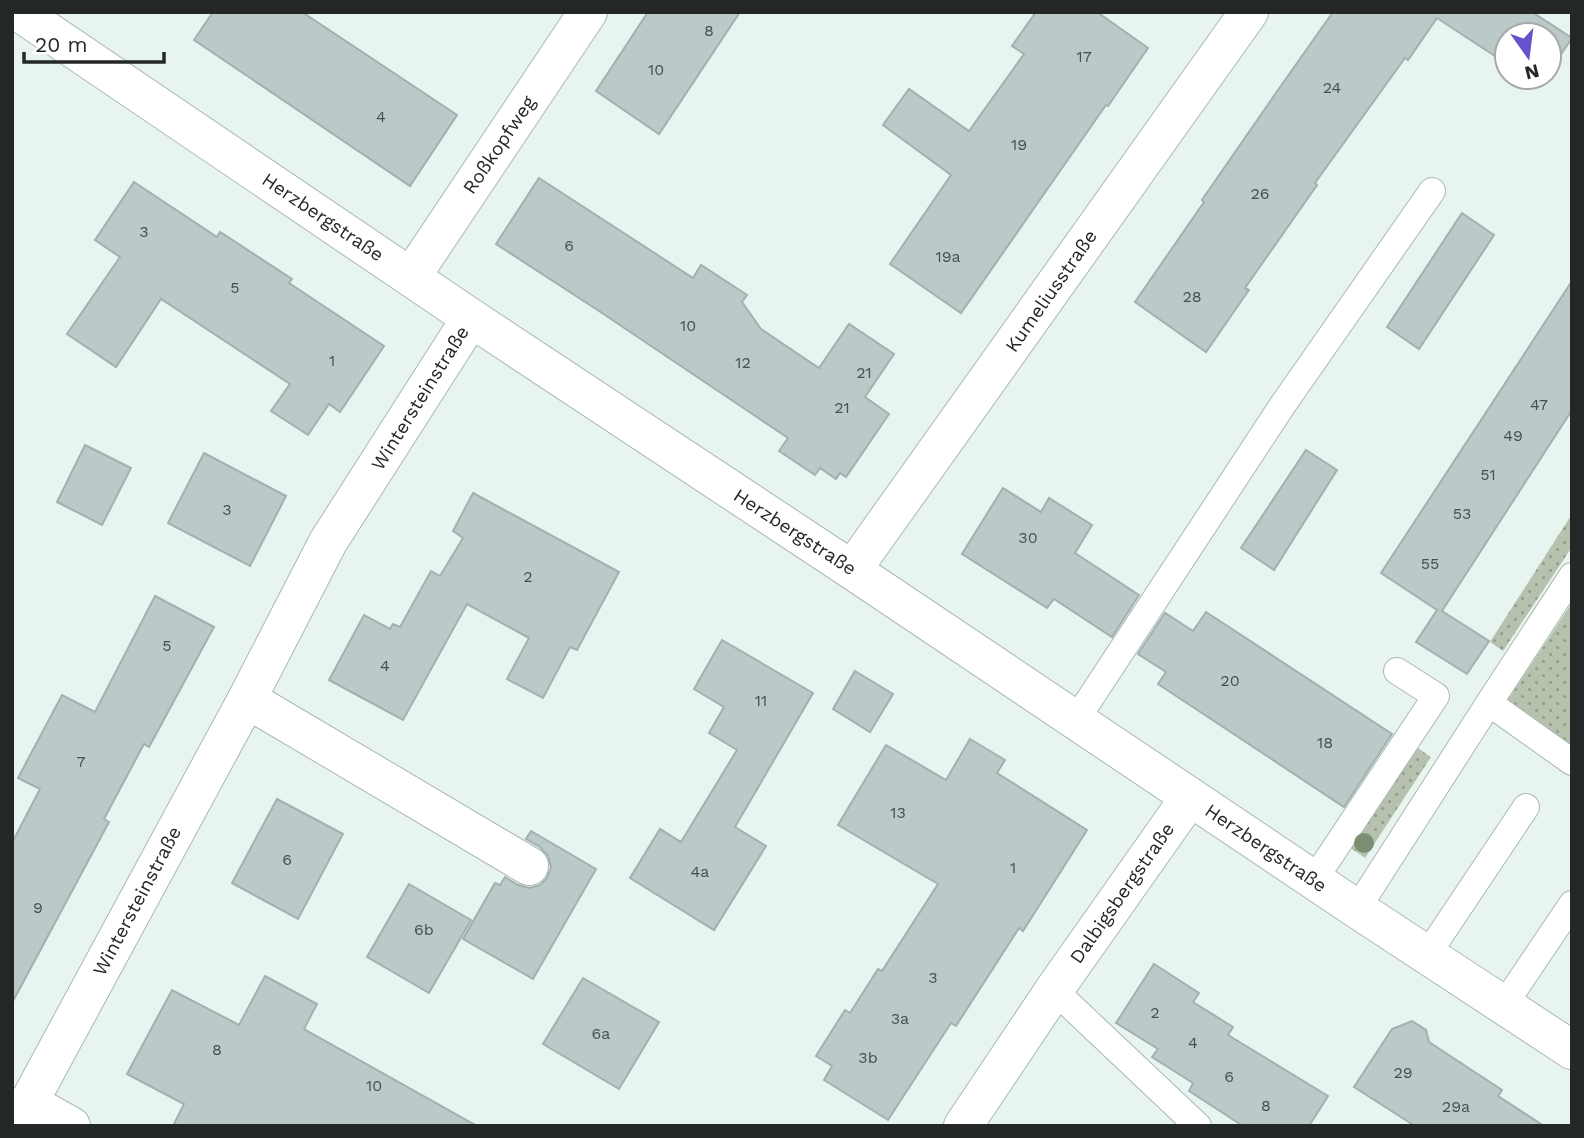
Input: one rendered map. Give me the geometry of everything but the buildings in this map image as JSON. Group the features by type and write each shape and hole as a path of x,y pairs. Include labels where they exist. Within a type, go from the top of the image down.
{"street":[{"name":"Herzbergstraße","path":"19,12 471,318 1572,1050"},
{"name":"Roßkopfweg","path":"411,277 588,12"},
{"name":"Kumeliusstraße","path":"852,570 1249,12"},
{"name":"Wintersteinstraße","path":"71,1126 22,1114 247,699 328,542 471,318"},
{"path":"247,699 530,866"},
{"name":"Dalbigsbergstraße","path":"963,1126 1054,990 1190,797"}],"lane":[{"path":"1076,720 1282,406 1432,191"},
{"path":"1357,909 1572,576"},
{"path":"1314,880 1436,695 1397,671"},
{"path":"1489,703 1572,762"},
{"path":"1427,955 1526,807"},
{"path":"1504,1005 1572,904"},
{"path":"1054,990 1198,1126"}],"green space":[{"path":"1572,514 1572,547 1503,651 1490,642"},
{"path":"1572,603 1572,752 1503,707"},
{"path":"1415,746 1431,757 1365,858 1348,846"}]}
